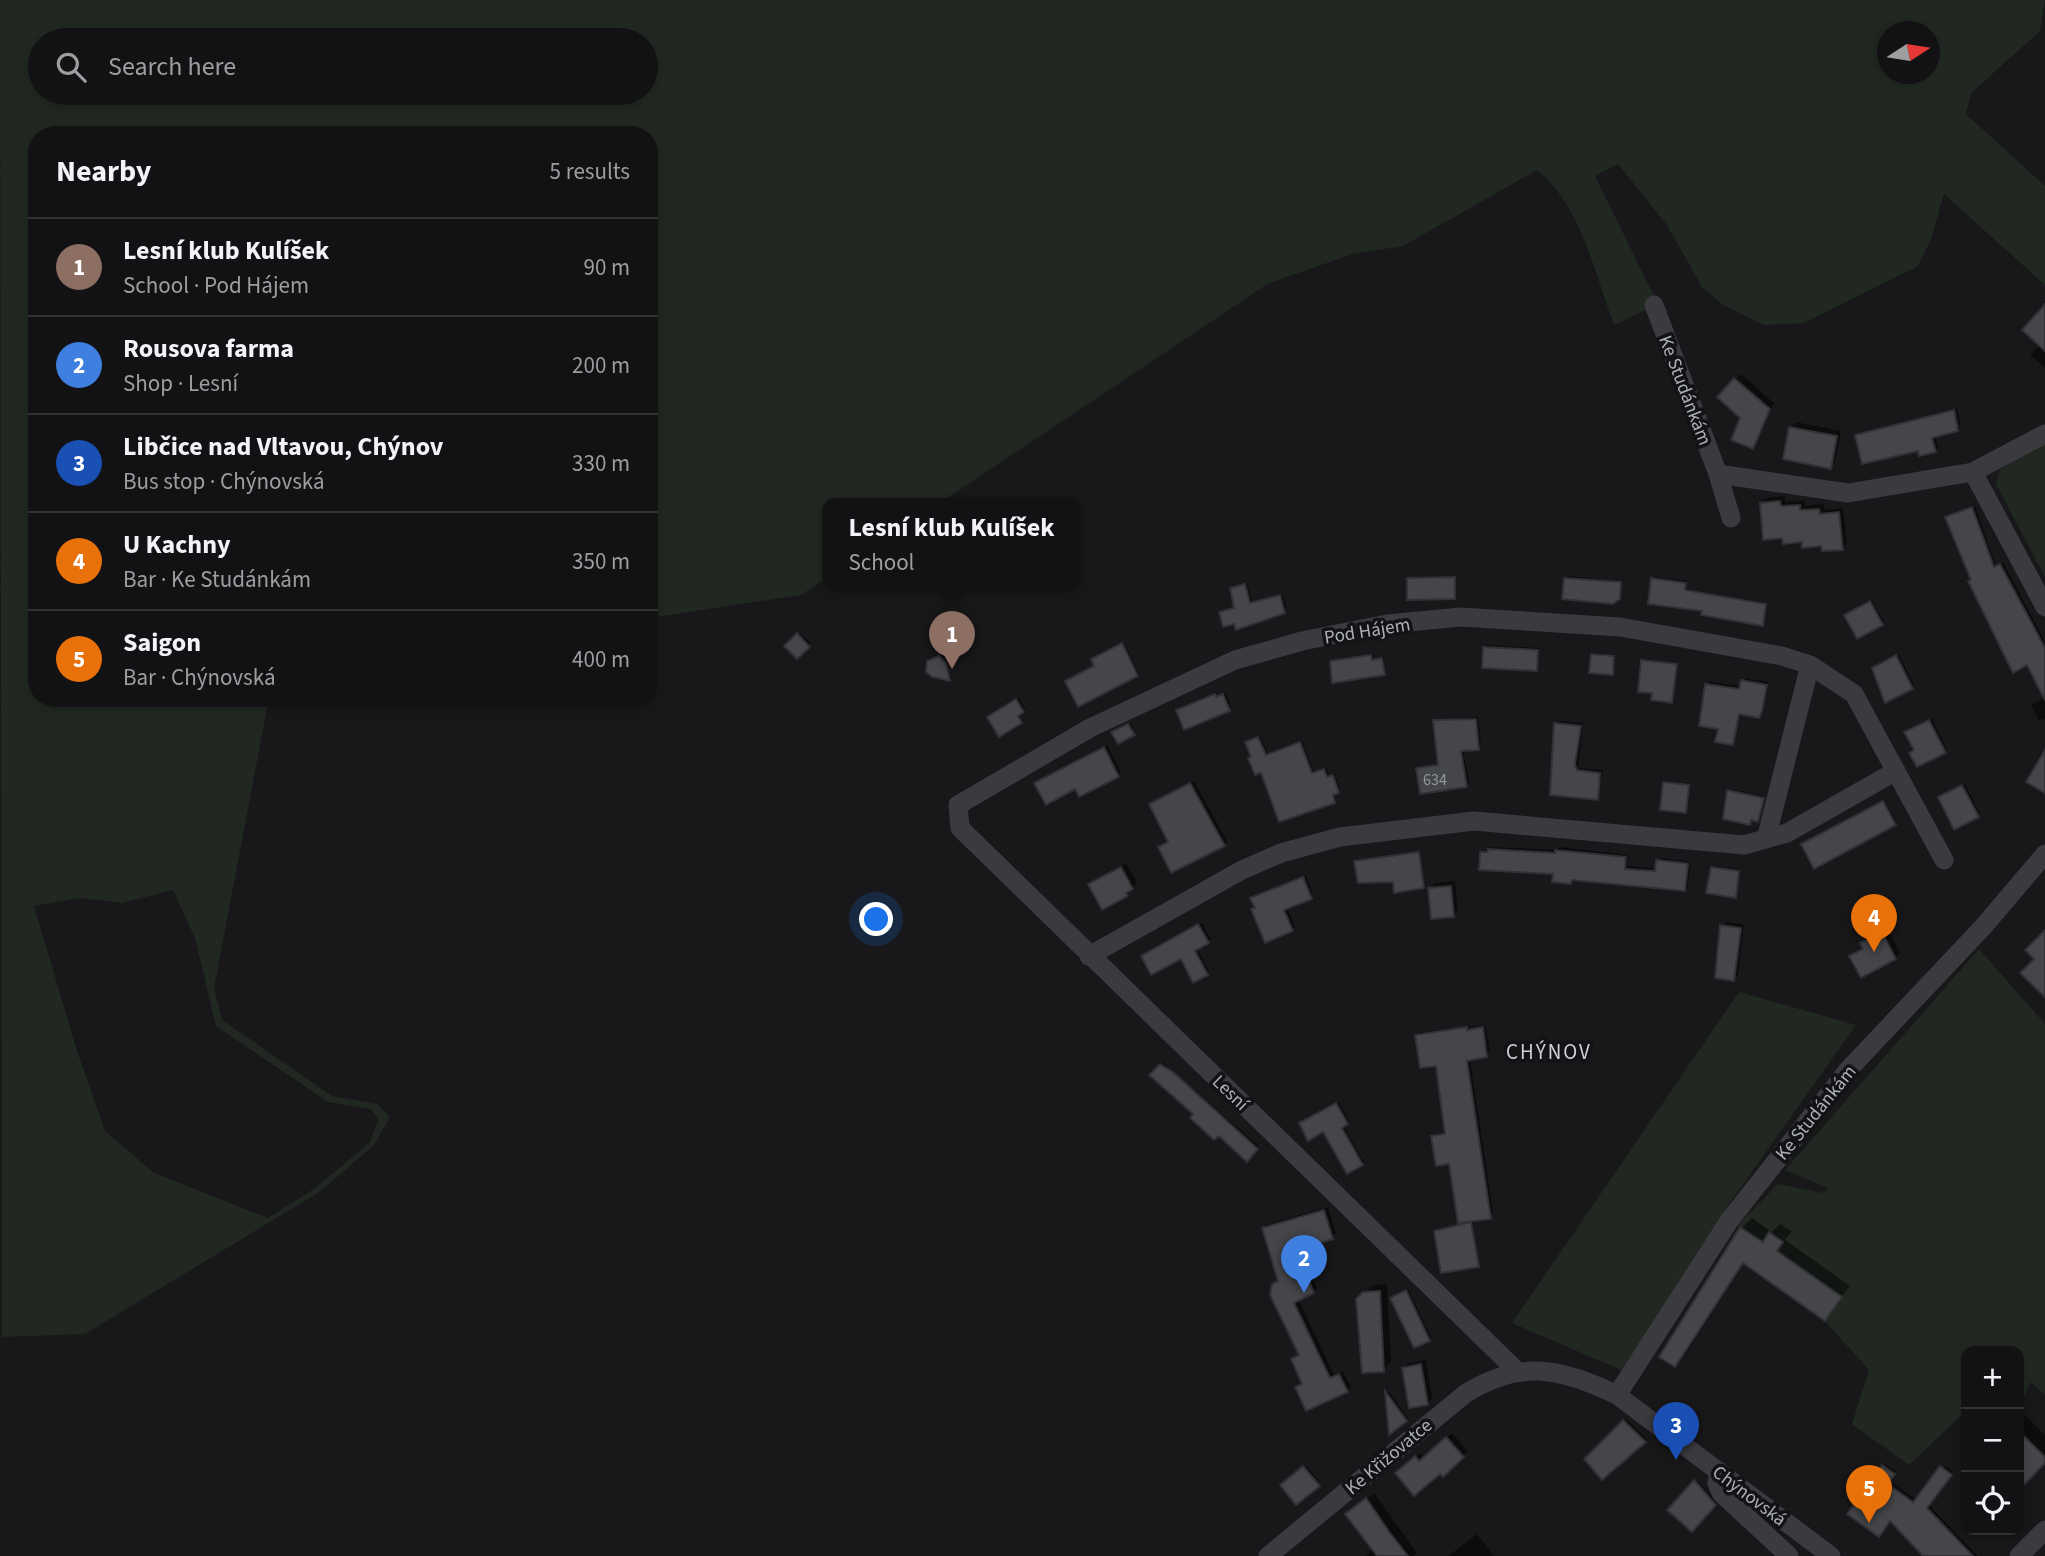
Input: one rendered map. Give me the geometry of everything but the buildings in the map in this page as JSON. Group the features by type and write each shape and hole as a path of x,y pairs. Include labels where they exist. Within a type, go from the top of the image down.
{"street":[{"name":"Ke Studánkám","path":"1654,305 1718,474 1731,518"},
{"path":"1718,474 1848,493 1973,472 2045,434"},
{"path":"1973,472 2045,607"},
{"name":"Pod Hájem","path":"958,805 1090,729 1235,660 1302,641 1387,624 1461,617 1620,627 1782,656 1810,665 1854,694 1944,860"},
{"path":"1766,839 1810,665"},
{"path":"1089,956 1242,870 1282,853 1340,837 1474,821 1744,845 1787,833 1896,771"},
{"name":"Lesní","path":"958,805 960,828 1518,1372"},
{"name":"Ke Studánkám","path":"1617,1395 1729,1221 1800,1130 1848,1070 1983,927 2045,854"},
{"name":"Chýnovská","path":"1518,1372 1560,1372 1617,1395 1831,1556"},
{"name":"Ke Křižovatce","path":"1268,1556 1458,1399 1486,1382 1518,1372"},
{"path":"1719,1471 1717,1483 1721,1493 1789,1556"},
{"path":"2019,1556 2045,1530"}],"shaded area":[{"path":"0,0 2045,0 2040,31 1971,93 1966,114 2045,186 2045,285 1944,194 1931,239 1918,266 1804,323 1764,325 1722,304 1702,287 1667,225 1618,164 1595,176 1658,304 1614,325 1576,221 1552,185 1537,170 1403,246 1353,254 1269,283 947,498 822,498 822,581 801,595 658,617 658,126 28,126 28,707 267,707 214,988 222,1020 332,1096 377,1104 390,1117 374,1145 321,1191 85,1334 2,1337","holes":["173,890 195,938 216,1026 328,1102 370,1109 379,1119 369,1143 314,1189 268,1218 154,1173 105,1131 77,1051 34,906 81,898 122,903"]},
{"path":"2045,444 2045,577 1996,484 2000,469"},
{"path":"1979,949 2045,1024 2045,1395 2031,1382 2024,1397 2024,1346 1961,1346 1961,1416 1909,1465 1852,1424 1869,1370 1825,1321 1841,1297 1777,1251 1783,1241 1769,1233 1763,1242 1738,1225 1778,1184 1823,1193 1828,1188 1785,1170"},
{"path":"1739,992 1856,1025 1722,1214 1626,1372 1512,1323"}],"place":[{"name":"Lesní klub Kulíšek","path":"952,669"},
{"name":"U Kachny","path":"1874,952"},
{"name":"Rousova farma","path":"1304,1293"},
{"name":"Libčice nad Vltavou, Chýnov","path":"1676,1460"},
{"name":"Saigon","path":"1869,1523"}],"district":[{"name":"CHÝNOV","path":"1549,1052"}]}
